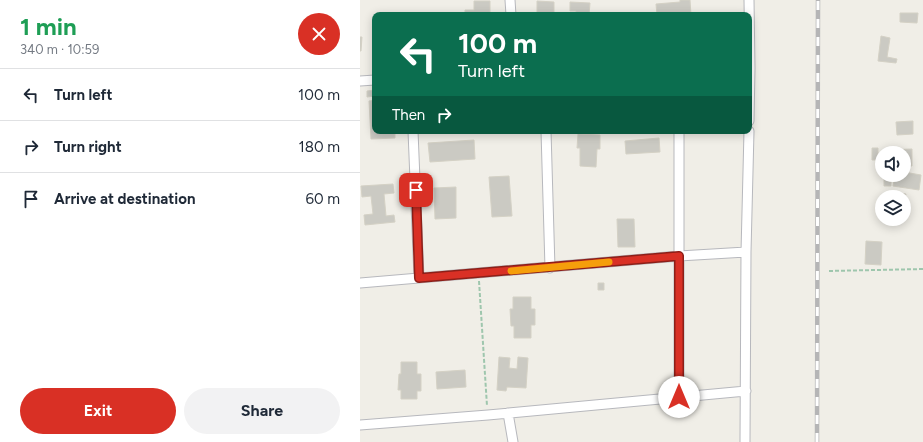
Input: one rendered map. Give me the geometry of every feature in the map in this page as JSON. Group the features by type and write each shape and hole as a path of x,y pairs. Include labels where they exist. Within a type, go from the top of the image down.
{"street":[{"path":"510,0 511,12"},
{"path":"749,0 749,12"},
{"path":"360,81 372,80"},
{"path":"413,134 419,278"},
{"path":"546,134 550,268"},
{"path":"679,134 679,397"},
{"path":"745,442 746,252 749,134"},
{"path":"360,283 679,256 746,252"},
{"path":"360,425 488,415 746,391"},
{"path":"508,413 513,442"}],"path":[{"path":"829,271 923,269"},
{"path":"478,274 488,415"}],"building":[{"path":"680,0 690,0 691,12 657,12 656,4 680,2"},
{"path":"474,1 490,1 490,12 465,12 465,10 474,10"},
{"path":"537,1 554,2 554,12 537,12"},
{"path":"570,2 590,3 589,12 570,11"},
{"path":"900,13 918,13 917,23 900,22"},
{"path":"881,36 890,38 887,57 897,59 896,63 878,61"},
{"path":"360,37 362,37 361,51 360,51"},
{"path":"372,90 372,96 367,97 367,91"},
{"path":"372,100 372,134 395,134 395,138 371,139 369,101"},
{"path":"913,121 913,134 897,135 896,122"},
{"path":"578,134 600,135 600,149 597,149 596,167 580,166 580,148 577,148"},
{"path":"659,138 660,152 626,154 625,141"},
{"path":"474,140 475,159 430,162 428,143"},
{"path":"872,148 875,148 875,160 872,160"},
{"path":"912,149 912,166 911,166"},
{"path":"911,173 921,175 919,190 893,186 894,182 911,182"},
{"path":"509,176 512,216 492,217 489,177"},
{"path":"884,182 891,182 891,186 884,186"},
{"path":"393,184 394,193 384,194 386,216 394,215 395,222 365,225 364,215 373,214 371,196 362,197 361,186"},
{"path":"456,187 456,218 435,219 434,188"},
{"path":"617,219 634,219 635,247 618,247"},
{"path":"866,241 882,242 881,265 865,264"},
{"path":"598,283 604,283 604,290 598,290"},
{"path":"513,297 531,297 531,309 535,309 535,325 531,325 531,338 514,338 514,326 511,326 510,309 513,309"},
{"path":"499,357 510,358 509,368 517,369 518,357 528,358 526,388 507,387 506,391 497,390"},
{"path":"401,362 417,362 417,374 421,374 421,391 417,391 417,399 401,399 401,390 398,390 399,374 401,374"},
{"path":"465,370 466,387 437,389 436,372"}],"railway":[{"path":"817,442 818,0"}],"slow traffic":[{"path":"511,271 609,262"}],"route":[{"path":"416,190 419,278 679,256 679,397"}]}
